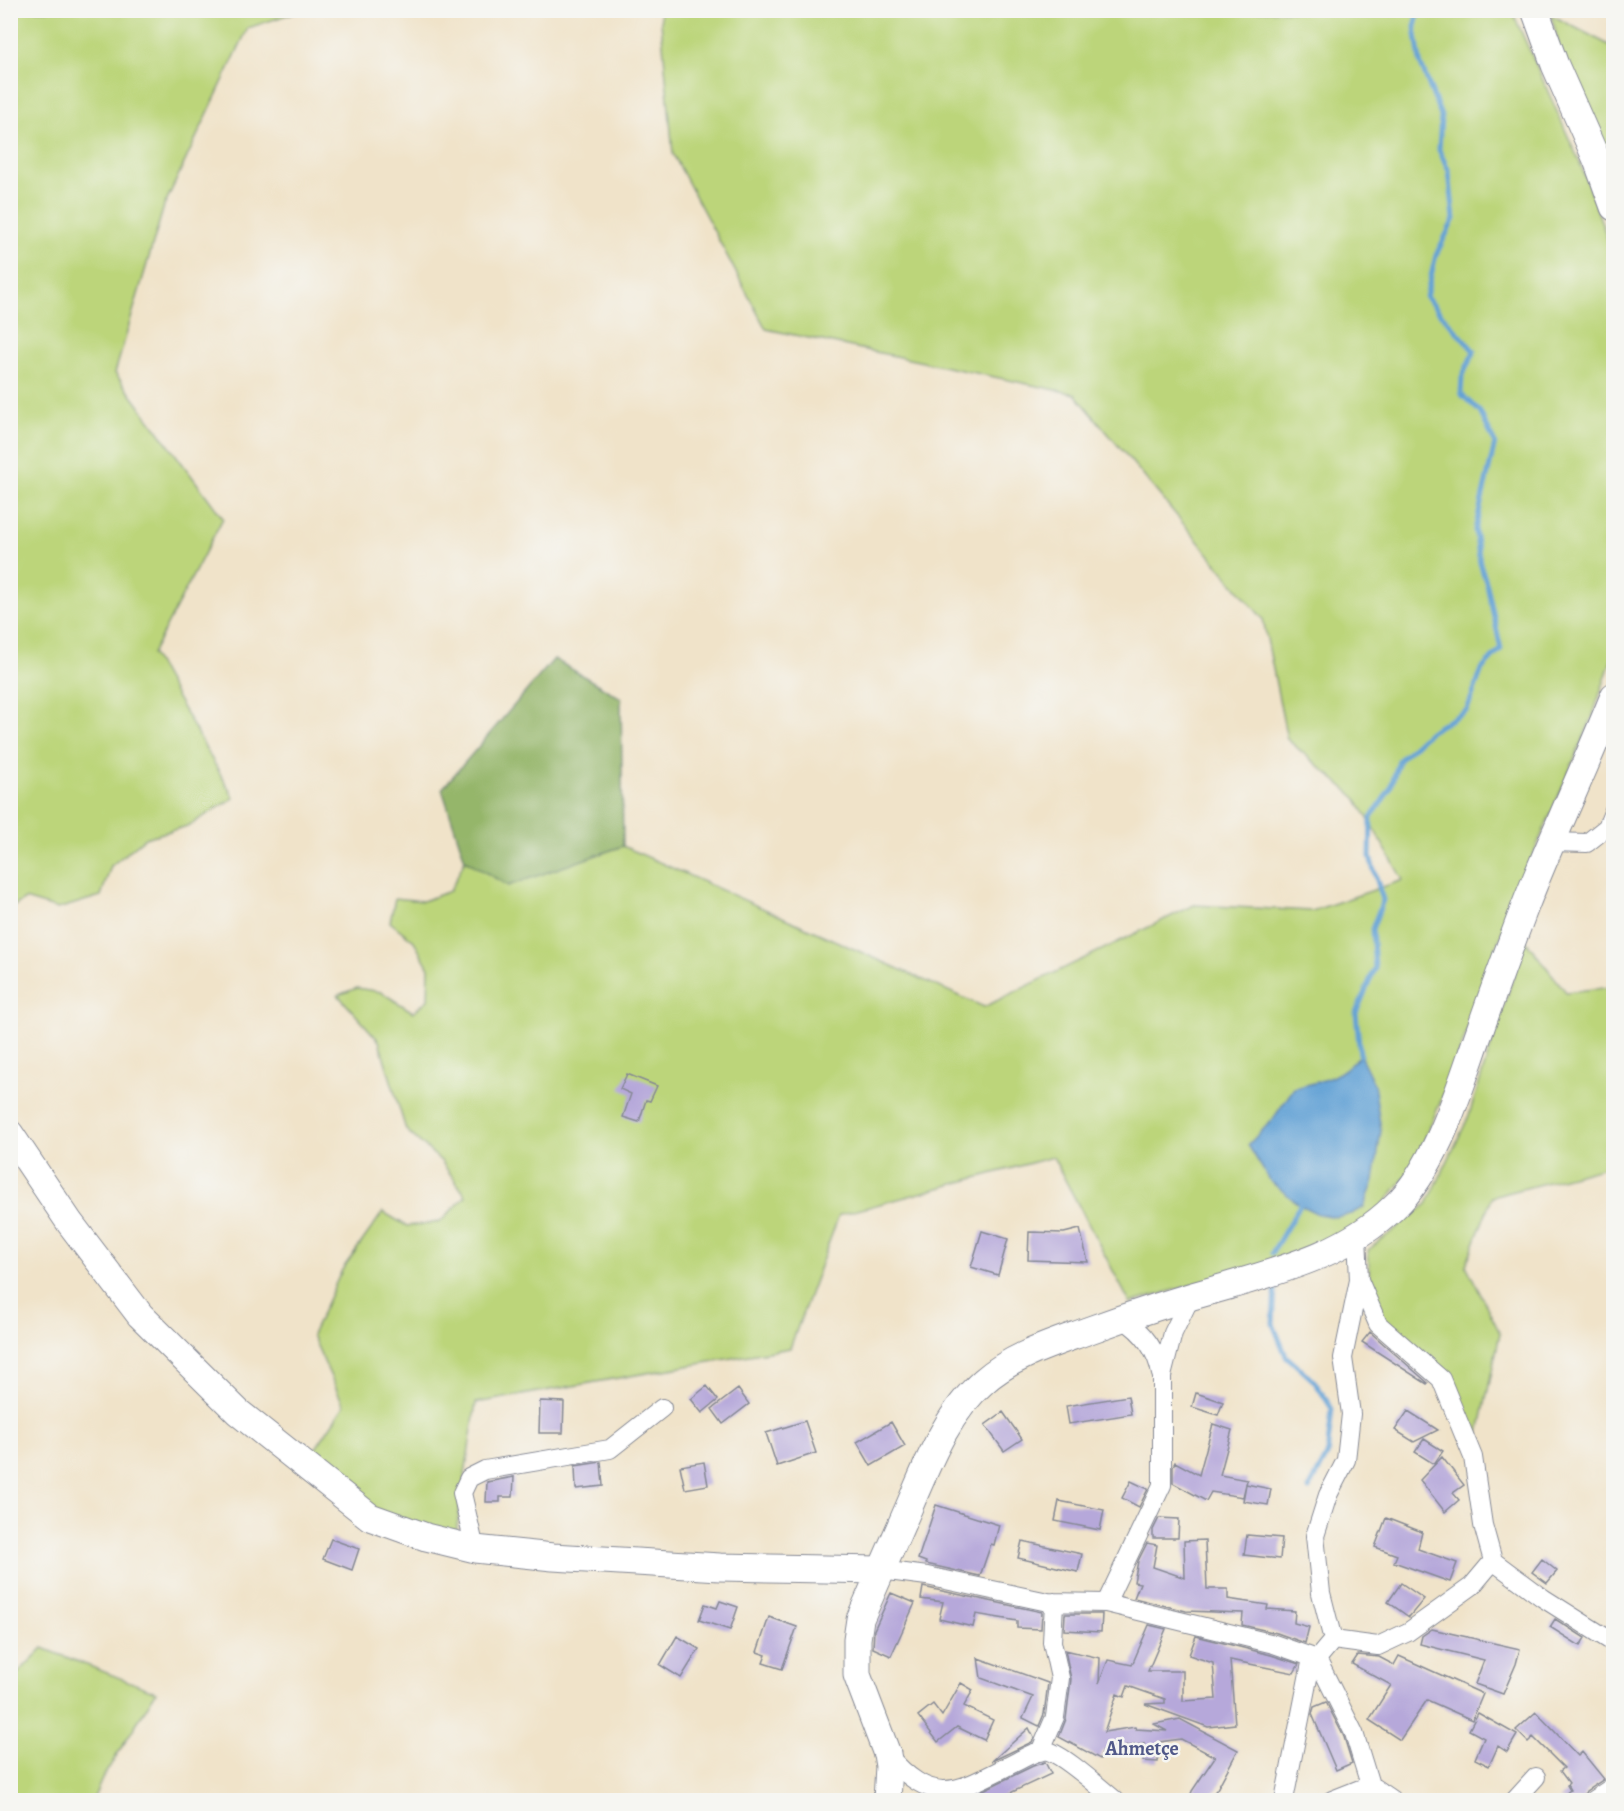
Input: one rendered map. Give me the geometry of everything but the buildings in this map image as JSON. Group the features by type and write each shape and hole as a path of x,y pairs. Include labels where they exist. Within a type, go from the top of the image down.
{"street":[{"path":"1534,10 1555,65 1597,160 1614,207"},
{"path":"887,1800 889,1767 887,1754 857,1675 856,1658 860,1619 935,1448 956,1412 985,1380 1023,1357 1067,1338 1191,1296 1284,1269 1339,1247 1373,1226 1399,1202 1424,1168 1458,1092 1505,960 1551,842 1614,696"},
{"path":"1551,842 1587,843 1607,827 1614,810"},
{"path":"10,1134 70,1223 140,1315 238,1412 370,1517 426,1537 475,1549 553,1557 720,1567 881,1570 927,1576 1054,1602 1106,1603 1274,1644 1314,1658 1354,1733 1370,1785 1392,1800"},
{"path":"1333,1640 1321,1593 1315,1536 1328,1495 1346,1460 1351,1414 1343,1358 1359,1280 1357,1236"},
{"path":"1359,1280 1378,1324 1441,1379 1473,1457 1483,1525 1493,1561 1543,1598 1614,1643"},
{"path":"1106,1603 1162,1485 1162,1376 1171,1340 1191,1296"},
{"path":"1123,1319 1137,1329 1150,1344 1162,1376"},
{"path":"475,1549 462,1493 470,1478 485,1470 610,1449 662,1408"},
{"path":"1333,1640 1377,1646 1408,1632 1472,1586 1493,1561"},
{"path":"1040,1752 1055,1717 1060,1678 1052,1642 1054,1602"},
{"path":"1284,1800 1314,1658 1333,1640"},
{"path":"887,1754 915,1782 931,1791 954,1792 1032,1754 1047,1751 1063,1759 1115,1800"},
{"path":"1515,1800 1536,1777"},
{"path":"954,1800 982,1779"},
{"path":"1332,1800 1370,1785"},
{"path":"1593,1800 1614,1786"}],"green space":[{"path":"11,10 299,11 248,28 164,206 115,373 223,518 152,654 234,798 188,826 145,838 111,866 101,896 58,909 25,899 11,908"},
{"path":"660,11 1512,11 1580,163 1613,254 1613,655 1592,718 1511,906 1450,1079 1413,1167 1381,1208 1335,1243 1130,1303 1053,1157 839,1215 790,1348 476,1403 455,1539 370,1513 312,1454 344,1406 312,1335 342,1270 383,1212 407,1226 440,1222 466,1196 441,1161 406,1130 379,1041 338,995 357,988 381,992 413,1012 428,1000 429,968 414,941 390,922 395,898 423,901 450,891 465,860 508,885 623,846 984,1007 1194,905 1312,911 1403,880 1356,798 1287,739 1263,619 1075,394 766,329 673,154"},
{"path":"1551,15 1613,47 1613,167 1563,61"},
{"path":"554,659 621,698 623,846 508,886 465,860 442,789"},
{"path":"1525,940 1566,992 1613,987 1613,1165 1492,1197 1466,1265 1500,1333 1477,1442 1449,1375 1384,1321 1370,1282 1368,1250 1427,1204 1468,1118"},
{"path":"43,1648 156,1692 102,1779 93,1800 11,1800 11,1680"}],"water":[{"path":"1360,1055 1374,1084 1381,1130 1374,1181 1364,1207 1351,1214 1336,1217 1318,1214 1300,1205 1270,1181 1248,1145 1273,1119 1294,1088 1322,1081 1338,1074"}],"waterway":[{"path":"1360,1055 1356,1013 1375,968 1372,929 1383,900 1370,857 1371,818 1390,789 1399,760 1429,732 1467,710 1482,669 1501,649 1480,563 1475,530 1495,443 1480,412 1461,394 1462,377 1474,351 1426,297 1436,255 1454,219 1449,171 1439,150 1441,116 1420,62 1415,27 1419,10"},
{"path":"1272,1253 1300,1205"},
{"path":"1275,1287 1273,1324 1286,1356 1315,1382 1332,1409 1327,1456 1309,1489"}],"district":[{"name":"Ahmetçe","path":"1142,1748"}]}
